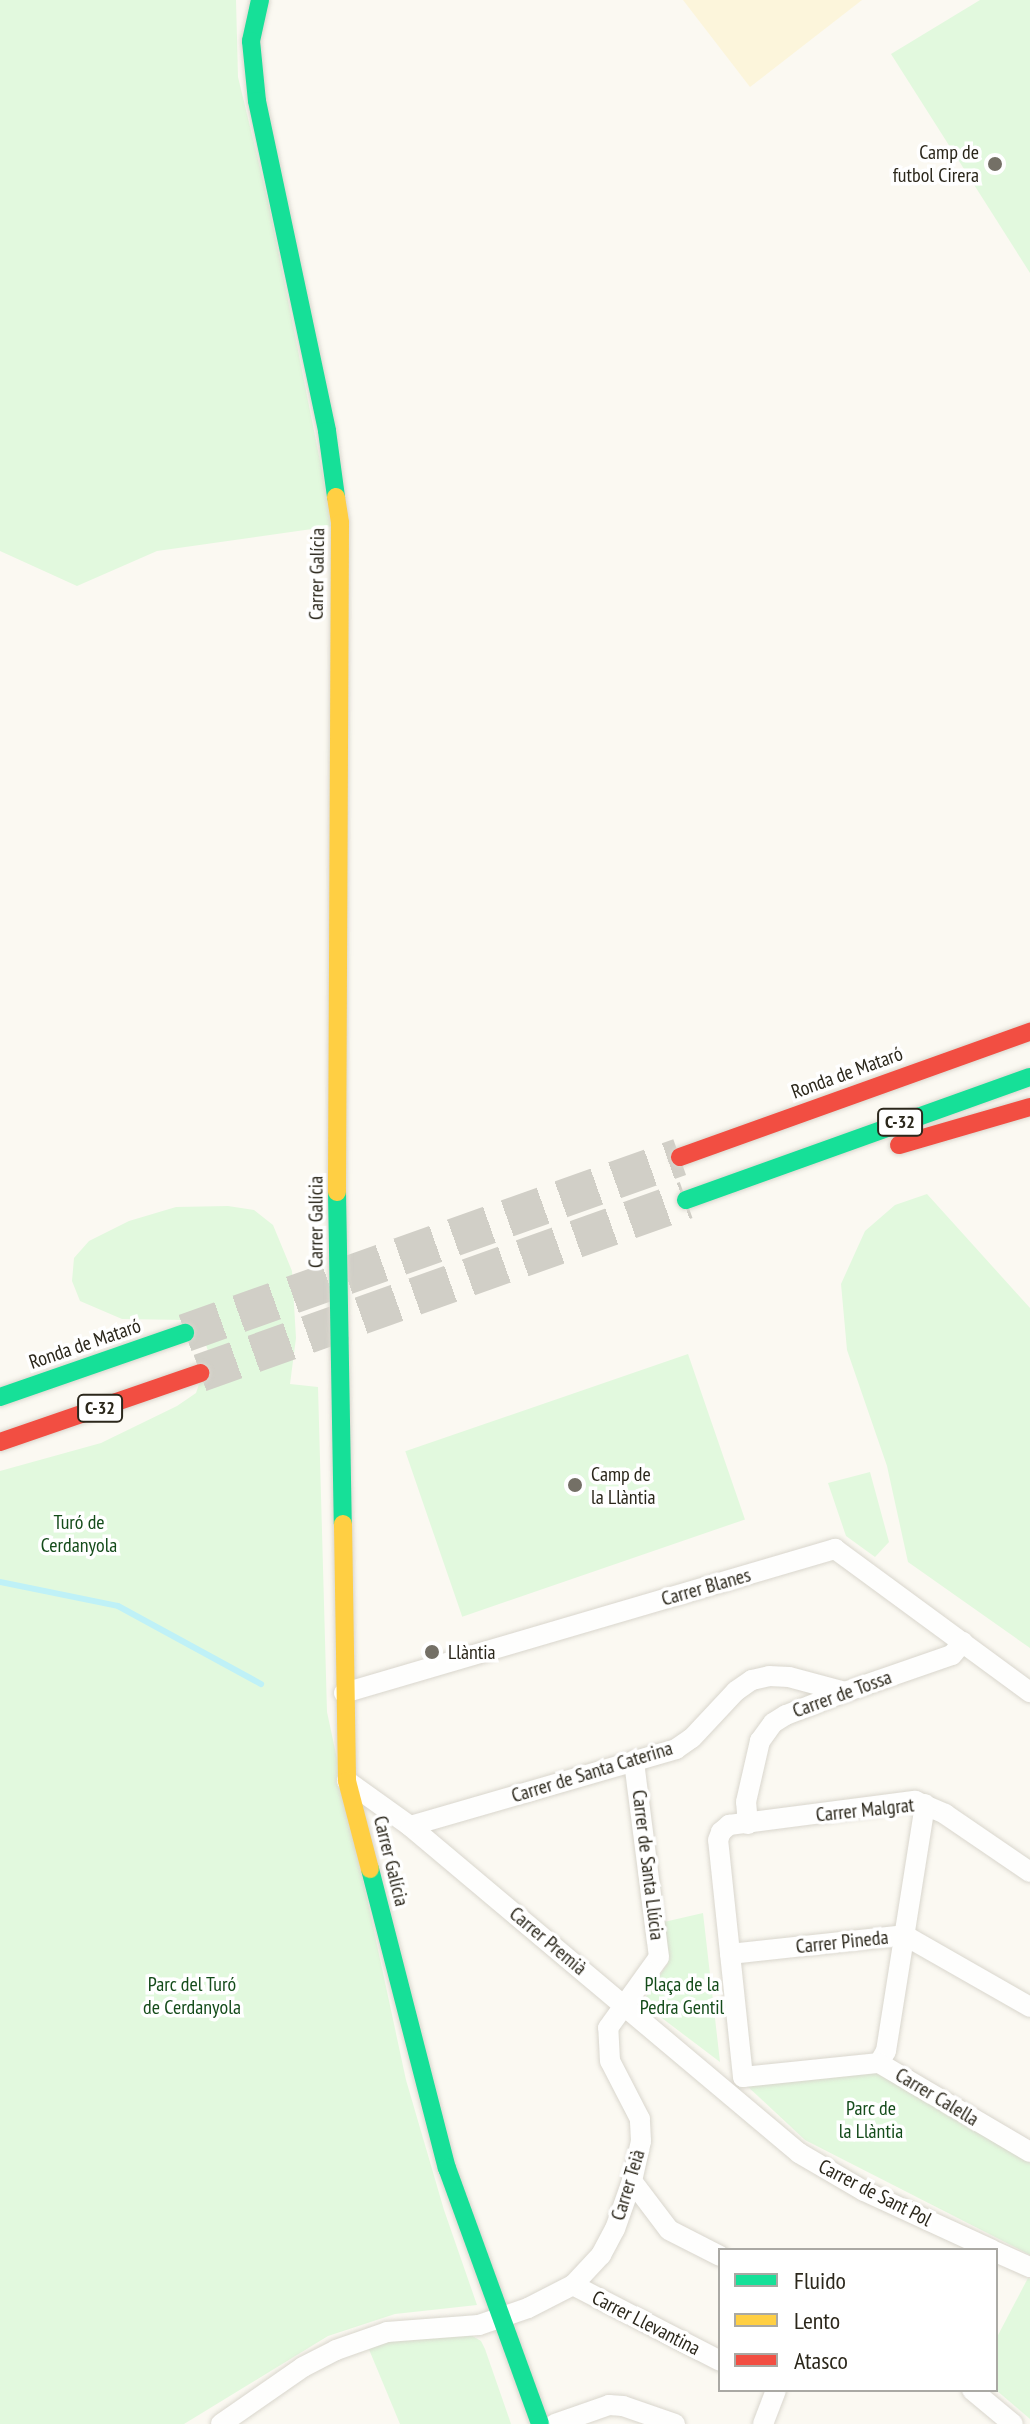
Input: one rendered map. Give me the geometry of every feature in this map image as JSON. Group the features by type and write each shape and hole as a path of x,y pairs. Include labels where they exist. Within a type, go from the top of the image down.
{"main road":[{"name":"Carrer Galícia","path":"260,0 251,41 257,101 327,431 340,523 337,1192 347,1781 447,2168 540,2424"},
{"path":"829,1102 913,1058 1030,1013"},
{"name":"Ronda de Mataró","path":"680,1157 1030,1032"},
{"name":"C-32","path":"686,1200 1030,1077"},
{"path":"771,1169 875,1151 952,1132 1030,1107"},
{"name":"Ronda de Mataró","path":"0,1397 185,1333"},
{"name":"C-32","path":"0,1442 200,1373"}],"street":[{"name":"Carrer Blanes","path":"344,1693 835,1549 1030,1692"},
{"name":"Carrer de Tossa","path":"738,1824 760,1741 773,1723 845,1692 952,1655 963,1642"},
{"name":"Carrer de Santa Caterina","path":"410,1826 676,1749 692,1738 736,1691 752,1680 789,1677 845,1692"},
{"name":"Carrer de Santa Llúcia","path":"623,2004 659,1957 634,1761"},
{"name":"Carrer Premià","path":"347,1781 410,1826 623,2004 737,2084"},
{"name":"Carrer Malgrat","path":"738,1824 915,1801 925,1804 1030,1872"},
{"path":"879,2063 886,2051 925,1804"},
{"path":"737,2084 730,1954 718,1840 721,1832 738,1824"},
{"name":"Carrer Pineda","path":"730,1954 904,1935 1030,2007"},
{"name":"Carrer Teià","path":"221,2424 303,2367 370,2337 401,2330 479,2325 573,2285 601,2255 615,2229 632,2181 641,2141 640,2119 610,2061 607,2044 608,2028 623,2004"},
{"name":"Carrer Calella","path":"737,2084 879,2063 1030,2152"},
{"name":"Carrer de Sant Pol","path":"737,2084 799,2153 830,2173 988,2248"},
{"path":"632,2181 669,2230 718,2255"},
{"name":"Carrer de Sant Pol","path":"998,2253 1030,2267"},
{"name":"Carrer Llevantina","path":"573,2285 718,2360"},
{"path":"763,2424 775,2392"},
{"path":"974,2392 1013,2424"},
{"path":"555,2424 609,2405 623,2406 675,2424"}],"shaded area":[{"path":"683,0 862,0 750,87"}],"green space":[{"path":"0,0 236,0 238,77 269,205 333,526 157,551 77,586 0,551"},
{"name":"Camp de futbol Cirera","path":"980,0 1030,0 1030,273 891,54"},
{"path":"927,1194 1030,1308 1030,1648 908,1562 887,1466 847,1350 841,1284 865,1231 895,1205"},
{"path":"228,1206 254,1210 273,1225 292,1271 296,1338 290,1384 318,1387 327,1712 406,2080 444,2210 477,2305 395,2314 328,2336 184,2424 0,2424 0,1471 101,1443 177,1406 196,1393 209,1354 202,1333 186,1320 122,1319 80,1301 72,1281 74,1258 89,1241 129,1221 176,1207"},
{"name":"Camp de la Llàntia","path":"688,1354 745,1519 462,1617 405,1451"},
{"path":"870,1472 889,1542 875,1557 846,1536 828,1483"},
{"name":"Plaça de la Pedra Gentil","path":"703,1913 720,2062 642,2003 668,1963 664,1922"},
{"name":"Parc de la Llàntia","path":"877,2068 1030,2163 1030,2255 805,2140 745,2084"},
{"path":"1030,2279 1030,2419 998,2392 998,2335"},
{"path":"469,2334 481,2341 485,2349 511,2424 400,2424 368,2347 395,2339"}],"waterway":[{"path":"0,1582 118,1606 261,1684"}],"tunnel":[{"path":"185,1333 680,1157"},
{"path":"200,1373 686,1200"}],"traffic: fast":[{"path":"260,0 251,41 257,101 327,431 336,497"},
{"path":"686,1200 1030,1077"},
{"path":"337,1192 343,1524"},
{"path":"0,1397 185,1333"},
{"path":"370,1869 447,2168 540,2424"}],"traffic: slow":[{"path":"336,497 340,523 337,1192"},
{"path":"343,1524 347,1781 370,1869"}],"traffic: jam":[{"path":"680,1157 1030,1032"},
{"path":"899,1145 1030,1107"},
{"path":"0,1442 200,1373"}],"place":[{"name":"Camp de futbol Cirera","path":"995,164"},
{"name":"Camp de la Llàntia","path":"575,1485"},
{"name":"Llàntia","path":"432,1652"}],"park label":[{"name":"Turó de Cerdanyola","path":"79,1534"},
{"name":"Parc del Turó de Cerdanyola","path":"192,1996"}]}
